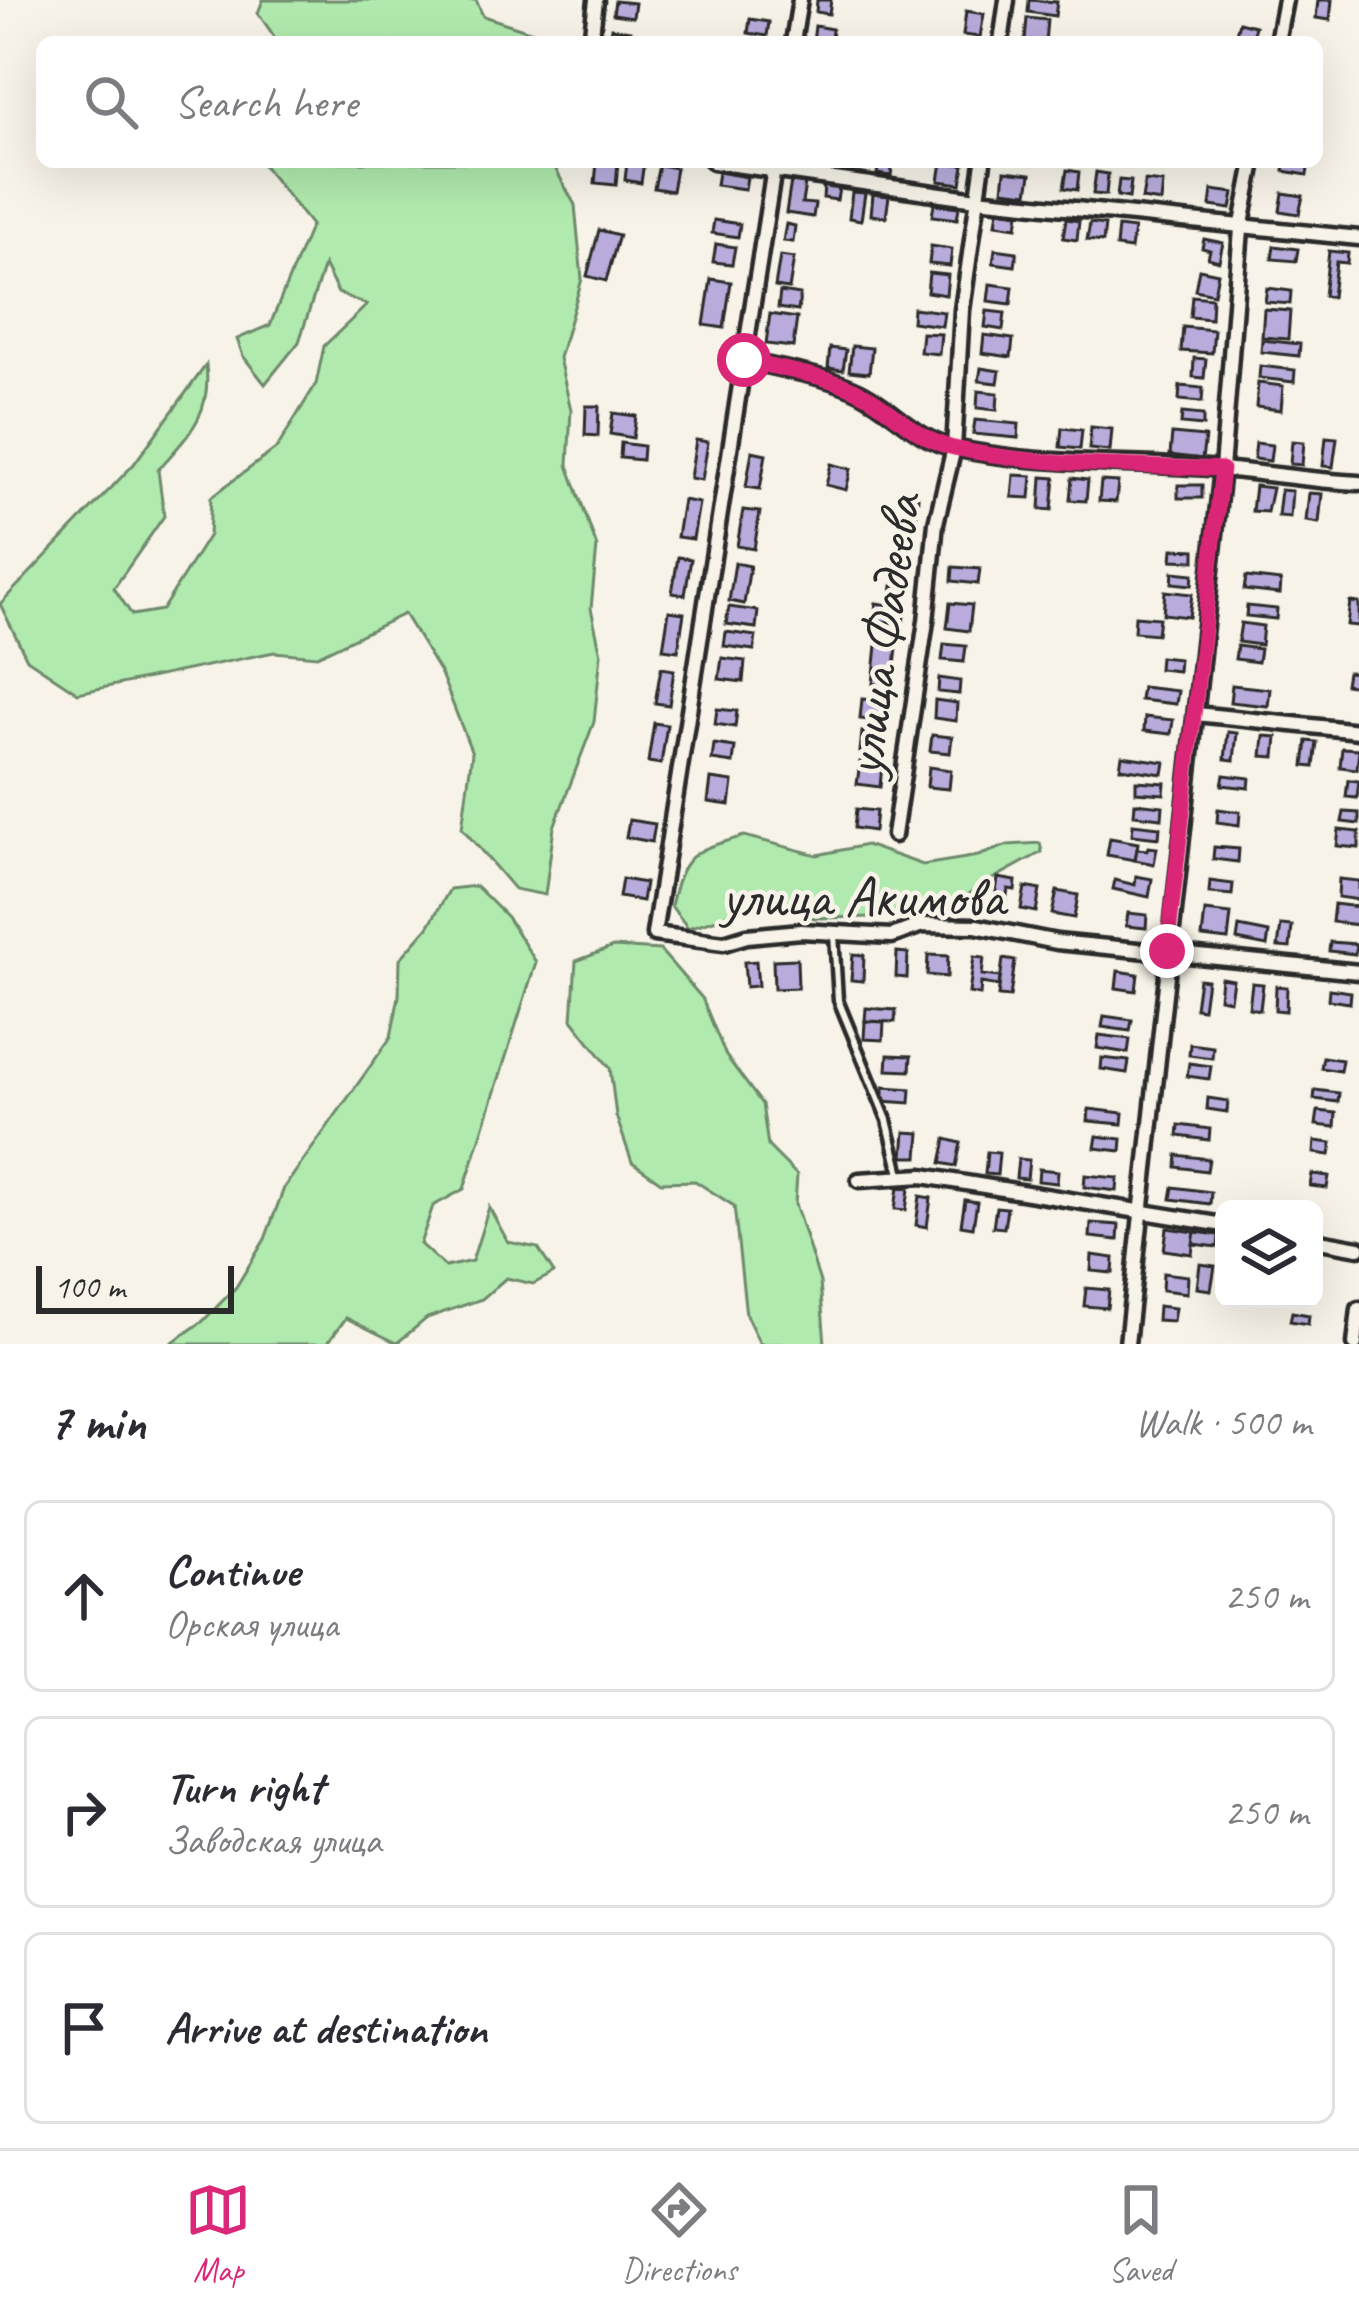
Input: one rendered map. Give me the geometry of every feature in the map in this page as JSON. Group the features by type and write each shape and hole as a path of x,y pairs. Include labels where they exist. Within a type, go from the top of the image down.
{"street":[{"path":"592,36 596,0"},
{"path":"795,36 800,0"},
{"path":"1001,36 1007,0"},
{"path":"1278,36 1285,0"},
{"path":"774,168 744,360 855,390 890,410 922,438 954,448 1090,464 1222,469 1359,483"},
{"path":"786,168 977,199 1359,238"},
{"name":"улица Фадеева","path":"894,835 936,523 954,448 962,310 982,168"},
{"path":"1127,1344 1222,469 1241,229 1253,168"},
{"name":"улица Акимова","path":"744,360 654,934 724,943 746,935 892,936 922,926 976,926 1057,942 1359,972"},
{"path":"1196,713 1359,730"},
{"path":"859,1180 923,1176 1215,1224"},
{"path":"1323,1242 1359,1248"},
{"path":"1355,1344 1359,1310"}],"lane":[{"path":"834,933 838,1000 886,1120 901,1178"}],"green space":[{"path":"263,0 476,0 483,16 535,36 274,36 258,13"},
{"path":"265,168 556,168 575,205 582,279 559,358 571,410 568,465 597,547 591,608 601,654 594,722 554,827 545,895 514,889 462,828 472,753 441,674 404,614 317,656 274,652 78,693 27,659 0,604 134,464 206,365 205,398 196,424 158,470 164,516 114,588 132,615 162,610 209,535 211,497 277,448 316,384 324,346 367,305 338,293 324,265 299,342 265,384 243,356 237,339 270,325 311,225"},
{"path":"744,836 817,855 866,845 923,865 978,856 1008,845 1040,843 1042,852 978,887 942,916 814,918 761,896 720,918 688,928 671,906 686,864 702,851"},
{"path":"476,886 507,917 536,962 464,1189 433,1206 420,1244 445,1267 472,1261 489,1207 508,1242 538,1248 554,1273 533,1284 506,1278 482,1299 427,1318 397,1343 346,1318 327,1344 170,1344 203,1321 236,1287 265,1239 284,1188 391,1037 400,959 428,927 450,889"},
{"path":"613,947 660,950 702,998 726,1056 762,1104 768,1146 797,1175 795,1204 820,1282 825,1344 760,1344 746,1315 734,1206 695,1181 661,1182 632,1162 616,1116 610,1068 572,1019 576,961"}],"building":[{"path":"817,0 831,0 829,14 816,12"},
{"path":"1029,0 1057,2 1055,16 1028,12"},
{"path":"1318,0 1332,0 1330,20 1316,18"},
{"path":"615,1 635,3 633,17 613,14"},
{"path":"966,11 984,14 980,36 963,35"},
{"path":"1027,18 1047,20 1046,36 1025,36"},
{"path":"750,19 769,22 767,36 748,33"},
{"path":"1239,22 1255,26 1252,36 1236,34"},
{"path":"815,26 832,29 831,36 814,36"},
{"path":"611,28 630,31 629,36 610,36"},
{"path":"596,168 617,168 616,185 595,183"},
{"path":"626,168 643,168 641,183 625,180"},
{"path":"658,168 676,168 672,191 654,188"},
{"path":"878,168 892,168 891,176 877,174"},
{"path":"941,168 964,168 961,184 939,181"},
{"path":"1285,168 1308,168 1307,175"},
{"path":"1067,170 1079,172 1077,190 1064,188"},
{"path":"1005,171 1031,174 1028,193 1003,190"},
{"path":"718,172 747,177 745,189 716,185"},
{"path":"1096,172 1108,174 1106,195 1093,194"},
{"path":"1119,180 1131,181 1129,198 1117,196"},
{"path":"791,181 805,184 802,203 815,204 813,217 786,213"},
{"path":"1145,181 1163,183 1161,202 1142,199"},
{"path":"824,186 839,188 837,200 823,198"},
{"path":"1212,190 1234,193 1231,209 1210,206"},
{"path":"852,192 865,193 861,220 849,218"},
{"path":"1283,193 1303,196 1299,214 1280,211"},
{"path":"873,194 889,196 886,217 871,215"},
{"path":"934,204 959,207 957,219 932,216"},
{"path":"998,210 1019,213 1017,227 996,224"},
{"path":"1066,219 1079,221 1077,240 1063,238"},
{"path":"714,220 740,224 738,237 712,233"},
{"path":"1090,223 1105,225 1103,242 1087,240"},
{"path":"786,224 795,226 793,242 783,241"},
{"path":"1118,227 1134,229 1131,249 1116,247"},
{"path":"599,230 619,235 606,281 587,276"},
{"path":"1204,239 1223,243 1219,261 1208,258 1210,250 1202,248"},
{"path":"716,244 735,247 732,264 713,262"},
{"path":"931,246 952,249 950,266 929,264"},
{"path":"1274,246 1298,249 1296,261 1272,259"},
{"path":"995,249 1017,252 1015,266 993,263"},
{"path":"1329,251 1348,253 1347,263 1336,262 1332,297 1324,296"},
{"path":"780,256 794,258 789,289 775,287"},
{"path":"1199,269 1218,273 1214,294 1195,290"},
{"path":"929,273 948,275 946,295 927,292"},
{"path":"711,279 731,282 724,328 704,325"},
{"path":"990,284 1013,287 1011,304 988,301"},
{"path":"1267,288 1291,291 1290,304 1265,302"},
{"path":"780,292 800,295 798,311 778,308"},
{"path":"1192,296 1212,298 1211,319 1190,317"},
{"path":"913,308 944,312 942,326 912,322"},
{"path":"1264,309 1290,311 1288,339 1262,337"},
{"path":"987,311 1005,313 1003,330 985,327"},
{"path":"770,314 797,318 793,347 766,344"},
{"path":"1183,327 1214,330 1212,353 1181,351"},
{"path":"922,333 941,334 939,354 920,352"},
{"path":"984,335 1013,339 1011,357 982,353"},
{"path":"1262,340 1300,344 1299,356 1261,352"},
{"path":"852,346 872,348 869,373 849,371"},
{"path":"830,348 846,350 843,370 828,368"},
{"path":"1194,358 1206,359 1204,378 1193,377"},
{"path":"1260,366 1295,370 1294,382 1259,378"},
{"path":"981,368 1000,371 998,383 979,381"},
{"path":"1258,383 1283,386 1281,410 1256,407"},
{"path":"1180,386 1203,388 1202,402 1179,400"},
{"path":"978,391 998,393 997,410 977,408"},
{"path":"586,406 599,406 598,436 585,435"},
{"path":"613,413 636,416 633,438 610,434"},
{"path":"1182,413 1203,415 1203,426 1181,424"},
{"path":"975,420 1019,424 1018,438 973,434"},
{"path":"1091,427 1112,429 1110,451 1089,449"},
{"path":"1062,428 1082,430 1080,449 1060,447"},
{"path":"1172,434 1205,437 1202,459 1170,455"},
{"path":"1326,437 1337,438 1333,467 1323,466"},
{"path":"696,440 708,442 702,480 690,478"},
{"path":"1292,441 1304,442 1302,465 1290,464"},
{"path":"621,443 643,446 642,460 620,458"},
{"path":"1256,443 1272,445 1270,461 1254,459"},
{"path":"752,451 766,454 760,489 746,487"},
{"path":"831,464 851,469 846,490 826,485"},
{"path":"1014,475 1032,476 1030,498 1012,497"},
{"path":"1042,477 1055,478 1052,510 1040,509"},
{"path":"1072,478 1088,480 1086,501 1070,500"},
{"path":"1101,481 1118,482 1116,502 1099,501"},
{"path":"1178,485 1202,485 1202,498 1178,498"},
{"path":"1255,486 1272,488 1267,512 1252,511"},
{"path":"1281,490 1292,491 1290,517 1278,516"},
{"path":"1309,493 1322,494 1319,523 1306,521"},
{"path":"897,495 918,497 916,523 894,521"},
{"path":"683,500 699,503 693,539 677,537"},
{"path":"743,510 760,512 754,549 737,546"},
{"path":"899,534 913,535 909,572 895,570"},
{"path":"1173,549 1195,550 1195,561 1172,560"},
{"path":"678,557 691,559 685,595 672,593"},
{"path":"735,563 750,566 744,604 729,601"},
{"path":"953,567 980,569 978,584 952,581"},
{"path":"1173,572 1193,574 1192,585 1172,583"},
{"path":"1246,577 1281,581 1280,594 1244,590"},
{"path":"892,586 907,588 903,624 874,620 876,603 890,605"},
{"path":"1165,591 1192,594 1189,617 1163,614"},
{"path":"1350,602 1359,603 1359,626 1347,625"},
{"path":"950,603 972,605 969,631 947,628"},
{"path":"1247,606 1277,609 1276,619 1246,616"},
{"path":"729,607 758,611 756,628 726,624"},
{"path":"669,611 684,613 678,651 663,649"},
{"path":"1135,616 1159,618 1157,634 1134,632"},
{"path":"1241,623 1263,626 1261,645 1238,642"},
{"path":"726,632 756,636 754,650 724,646"},
{"path":"944,644 966,646 964,662 942,660"},
{"path":"877,645 897,647 893,686 873,684"},
{"path":"1237,646 1260,649 1258,662 1235,659"},
{"path":"1160,657 1179,659 1178,671 1159,669"},
{"path":"722,658 745,661 743,682 719,679"},
{"path":"661,668 674,670 669,705 655,703"},
{"path":"1347,672 1359,673 1359,686 1345,684"},
{"path":"939,678 960,681 959,694 938,692"},
{"path":"1232,685 1270,689 1268,706 1230,702"},
{"path":"1142,687 1178,691 1176,704 1140,700"},
{"path":"862,699 891,702 889,722 860,719"},
{"path":"935,700 957,703 956,721 934,718"},
{"path":"717,709 737,711 735,727 715,724"},
{"path":"1145,717 1173,720 1171,734 1144,731"},
{"path":"654,723 667,725 661,764 648,762"},
{"path":"862,732 886,735 884,755 860,752"},
{"path":"1228,732 1237,733 1234,760 1225,759"},
{"path":"932,735 952,737 950,753 930,751"},
{"path":"1264,736 1277,737 1275,757 1262,756"},
{"path":"1307,741 1317,742 1314,767 1304,766"},
{"path":"714,744 735,747 733,763 712,760"},
{"path":"1342,748 1359,749 1357,769 1340,767"},
{"path":"1122,756 1165,762 1163,774 1120,768"},
{"path":"860,762 882,765 880,787 857,784"},
{"path":"929,767 951,770 949,789 927,787"},
{"path":"1224,775 1250,778 1249,788 1222,785"},
{"path":"711,779 733,782 730,805 708,802"},
{"path":"1348,780 1359,781 1357,798 1346,797"},
{"path":"1136,781 1165,783 1164,794 1136,792"},
{"path":"1135,803 1163,806 1162,818 1134,815"},
{"path":"856,809 876,811 874,831 854,828"},
{"path":"1218,809 1240,812 1239,825 1217,822"},
{"path":"1344,812 1359,813 1359,824 1342,822"},
{"path":"629,820 655,824 652,842 626,837"},
{"path":"1133,824 1160,827 1159,838 1132,835"},
{"path":"1339,830 1359,832 1359,848 1337,846"},
{"path":"1110,838 1138,843 1135,860 1107,855"},
{"path":"1214,847 1239,849 1238,862 1213,859"},
{"path":"1157,848 1154,864 1135,860 1137,849"},
{"path":"1136,876 1152,879 1149,897 1113,889 1115,880 1135,885"},
{"path":"998,878 1016,881 1015,890 1008,889 1005,907 994,906"},
{"path":"622,879 645,883 642,901 619,897"},
{"path":"1339,879 1359,881 1359,900 1338,897"},
{"path":"1210,881 1233,884 1232,895 1209,893"},
{"path":"1025,887 1040,890 1036,912 1021,909"},
{"path":"1057,891 1078,895 1074,918 1052,914"},
{"path":"1334,904 1359,907 1359,925 1332,922"},
{"path":"1205,911 1231,914 1228,940 1202,937"},
{"path":"1128,913 1147,915 1146,928 1126,926"},
{"path":"1281,925 1292,926 1290,948 1278,947"},
{"path":"1239,927 1269,933 1267,946 1237,940"},
{"path":"1330,942 1356,944 1355,954 1329,951"},
{"path":"897,952 908,953 907,978 896,977"},
{"path":"853,954 864,955 863,981 851,980"},
{"path":"928,955 948,956 947,977 927,975"},
{"path":"974,957 984,958 982,975 1000,977 999,986 981,983 980,995 969,993"},
{"path":"797,959 798,988 774,989 773,960"},
{"path":"1003,959 1015,961 1010,997 998,996"},
{"path":"756,961 758,986 746,987 744,962"},
{"path":"1118,971 1138,974 1136,991 1116,988"},
{"path":"1221,978 1233,980 1230,1000 1219,998"},
{"path":"1199,979 1207,980 1203,1009 1195,1008"},
{"path":"1252,983 1263,984 1260,1010 1249,1008"},
{"path":"1276,986 1287,987 1286,1011 1275,1010"},
{"path":"1329,989 1351,992 1350,1003 1328,1000"},
{"path":"866,1008 896,1010 895,1022 865,1021"},
{"path":"1104,1016 1132,1020 1130,1031 1102,1027"},
{"path":"865,1021 884,1022 883,1040 864,1039"},
{"path":"1099,1035 1130,1039 1128,1053 1097,1048"},
{"path":"1190,1044 1213,1047 1212,1058 1189,1055"},
{"path":"888,1055 911,1056 910,1071 887,1070"},
{"path":"1323,1057 1342,1060 1340,1071 1321,1068"},
{"path":"1102,1058 1129,1061 1127,1073 1101,1069"},
{"path":"1189,1063 1211,1066 1209,1079 1187,1076"},
{"path":"884,1087 911,1089 910,1103 883,1101"},
{"path":"1315,1090 1339,1093 1338,1102 1314,1099"},
{"path":"1208,1098 1228,1101 1227,1112 1207,1109"},
{"path":"1089,1109 1123,1113 1122,1124 1088,1121"},
{"path":"1318,1111 1336,1113 1335,1127 1316,1125"},
{"path":"1179,1125 1210,1129 1209,1140 1178,1136"},
{"path":"905,1132 920,1133 918,1157 903,1157"},
{"path":"1097,1136 1122,1139 1121,1151 1095,1148"},
{"path":"946,1139 961,1143 956,1166 941,1163"},
{"path":"1315,1141 1332,1143 1330,1155 1314,1153"},
{"path":"987,1152 999,1153 997,1175 985,1174"},
{"path":"1177,1155 1209,1159 1207,1171 1176,1167"},
{"path":"1018,1159 1029,1160 1027,1179 1016,1178"},
{"path":"1039,1169 1058,1171 1057,1183 1038,1181"},
{"path":"1312,1174 1329,1176 1327,1188 1310,1186"},
{"path":"1085,1175 1118,1178 1117,1191 1084,1187"},
{"path":"898,1187 909,1189 906,1210 895,1209"},
{"path":"1173,1187 1211,1192 1210,1204 1171,1199"},
{"path":"920,1196 931,1198 927,1227 916,1225"},
{"path":"965,1200 977,1202 973,1227 961,1225"},
{"path":"996,1207 1007,1208 1004,1228 993,1227"},
{"path":"1091,1223 1119,1225 1118,1240 1090,1237"},
{"path":"1167,1228 1195,1232 1192,1254 1164,1250"},
{"path":"1195,1232 1215,1234 1215,1247 1193,1244"},
{"path":"1092,1255 1114,1258 1113,1273 1091,1271"},
{"path":"1200,1264 1215,1266 1211,1290 1197,1288"},
{"path":"1163,1273 1188,1276 1187,1293 1162,1290"},
{"path":"1086,1288 1109,1290 1107,1308 1084,1306"},
{"path":"1158,1306 1175,1308 1173,1321 1157,1320"},
{"path":"1292,1312 1309,1315 1308,1324 1290,1321"}],"route":[{"path":"744,360 855,390 890,410 922,438 954,448 1090,464 1222,469 1167,951"}]}
